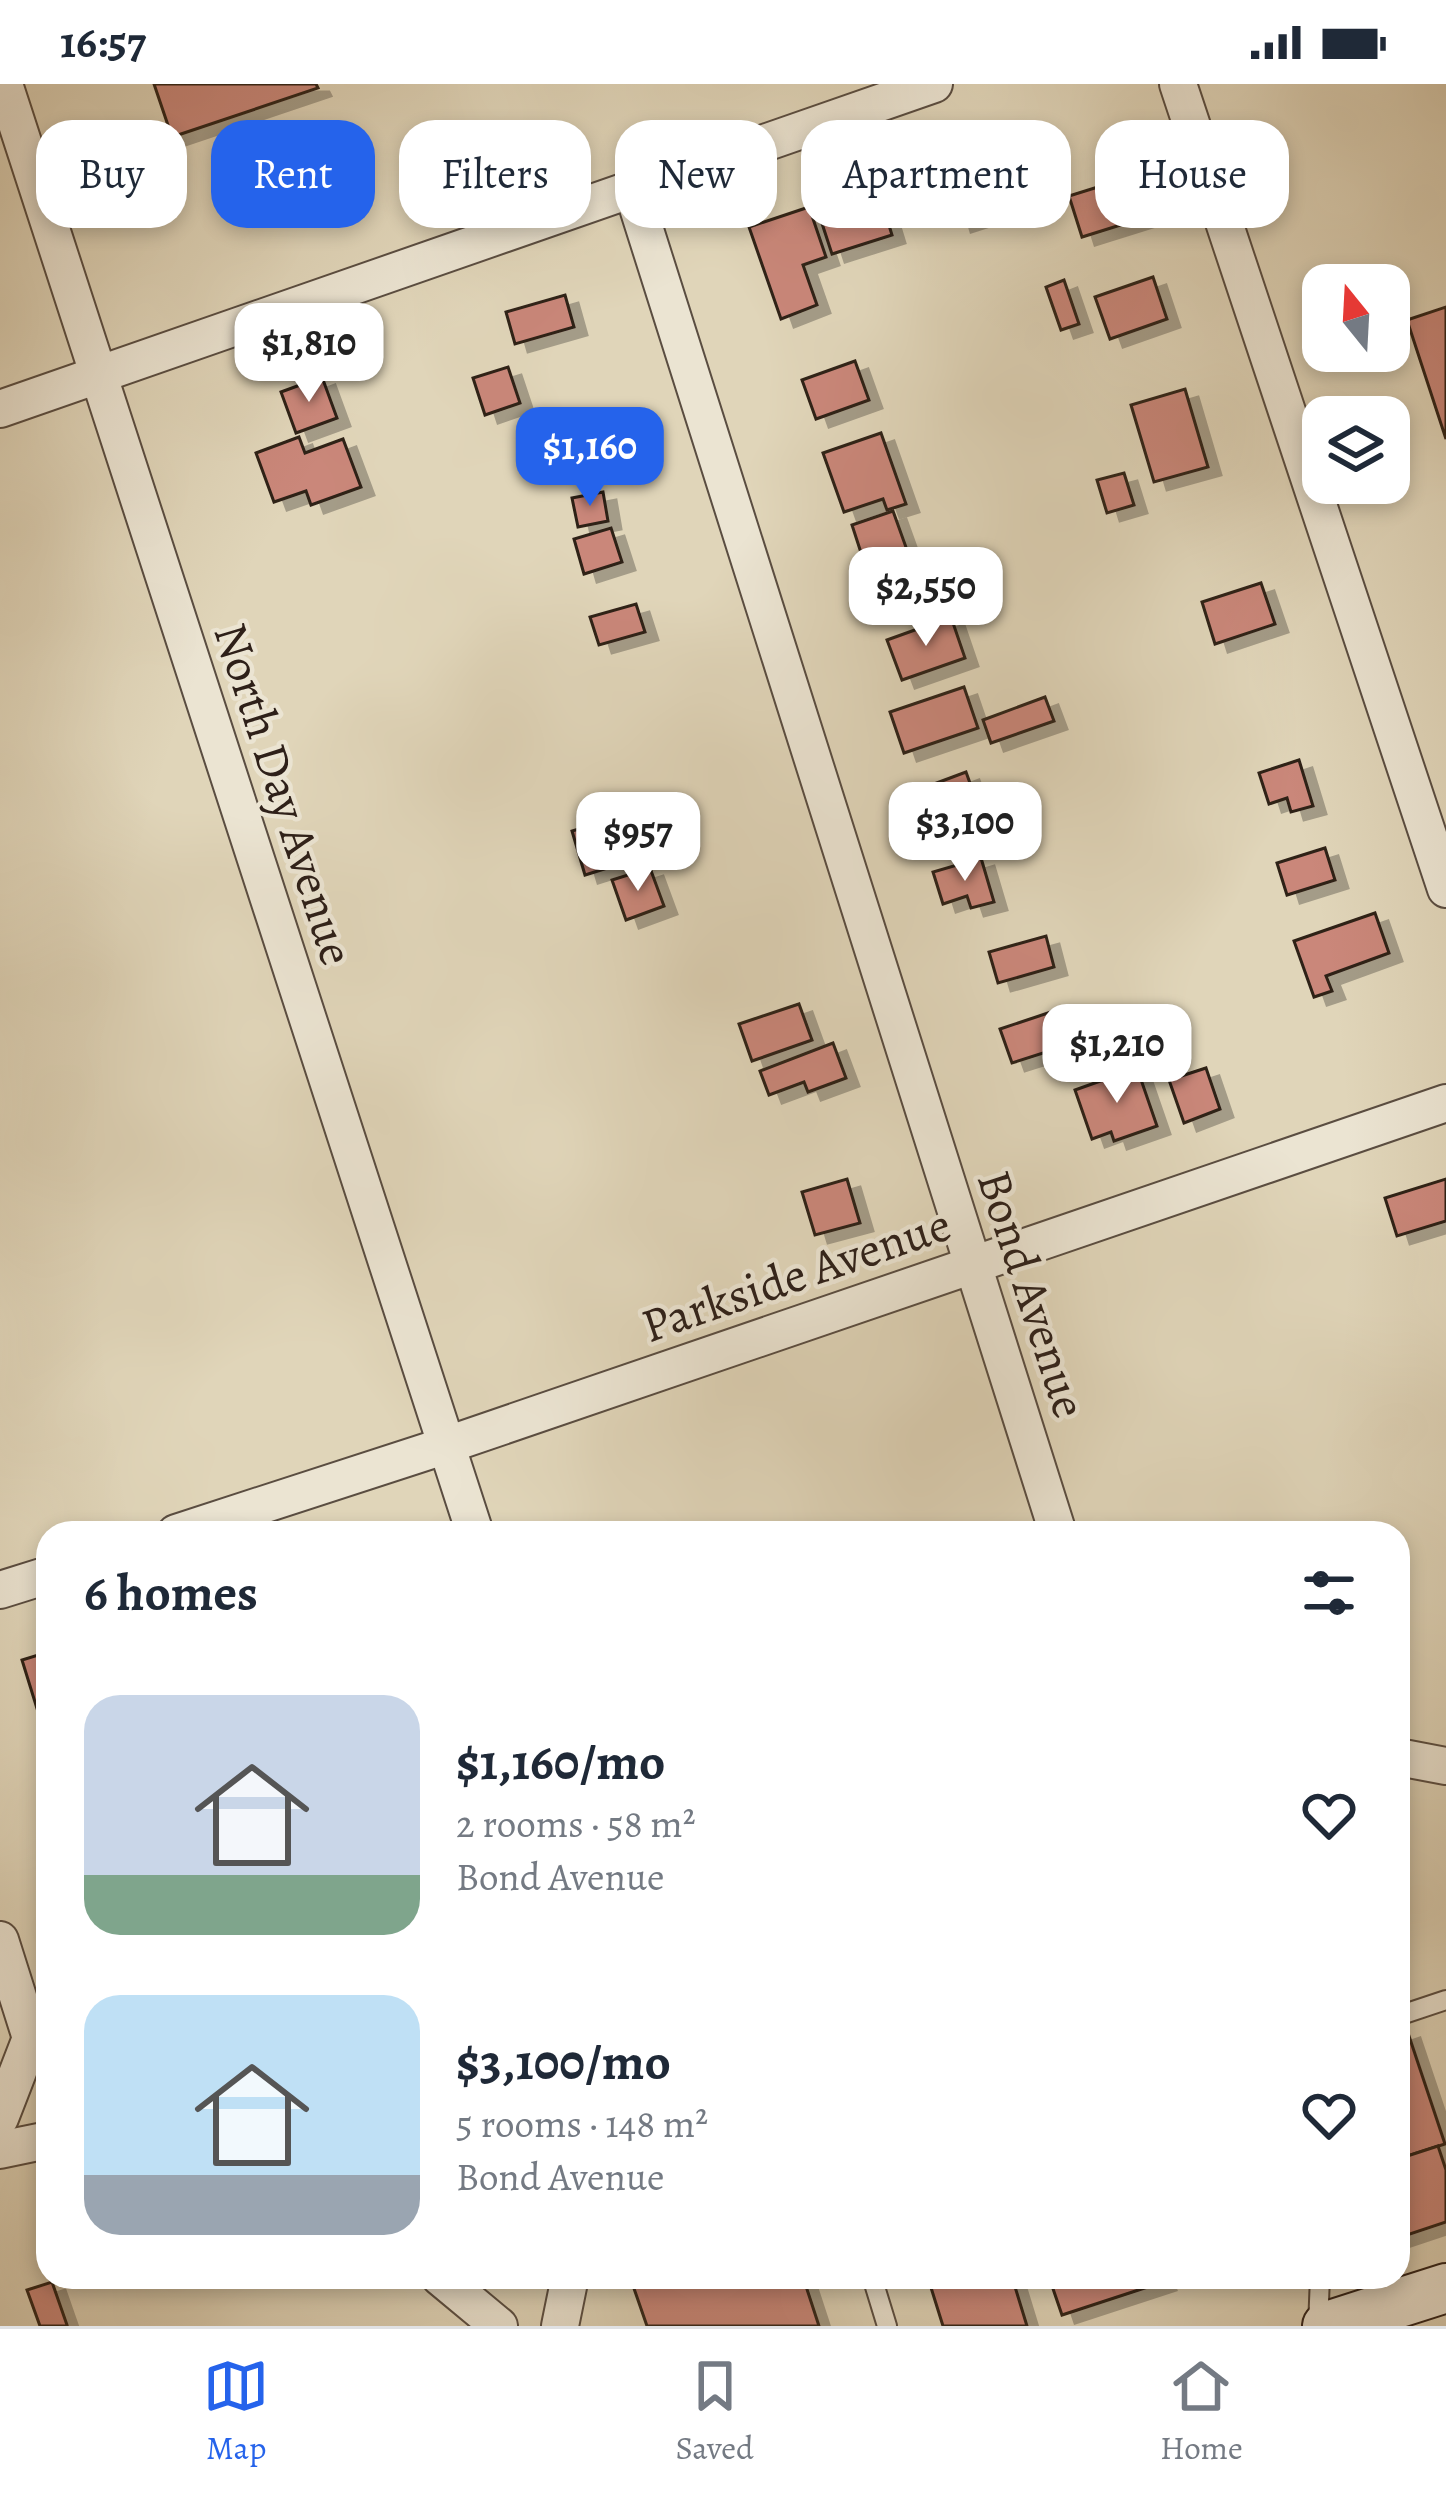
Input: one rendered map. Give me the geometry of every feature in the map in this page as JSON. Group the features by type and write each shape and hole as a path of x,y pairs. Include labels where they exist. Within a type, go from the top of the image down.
{"main road":[{"path":"1322,2326 1446,2288"}],"street":[{"name":"North Day Avenue","path":"4,84 472,1521"},
{"path":"777,140 934,84"},
{"path":"1178,84 1446,889"},
{"path":"0,409 615,198"},
{"name":"Bond Avenue","path":"644,228 1054,1521"},
{"name":"Parkside Avenue","path":"213,1521 1446,1103"},
{"path":"0,1590 36,1579"},
{"path":"1410,1758 1446,1766"},
{"path":"0,1940 36,2037"},
{"path":"0,2119 36,2055"},
{"path":"0,2150 36,2142"},
{"path":"454,2289 499,2326"},
{"path":"560,2326 568,2289"}],"lane":[{"path":"1410,2012 1446,2000"},
{"path":"876,2289 887,2326"},
{"path":"1320,2289 1322,2326"}],"building":[{"path":"154,84 316,84 318,88 211,120 187,132 187,120 166,120"},
{"path":"1095,188 1095,228 1111,228 1082,237 1071,195"},
{"path":"801,210 801,228 816,228 826,257 803,265 817,305 781,319 749,228 777,228 777,218"},
{"path":"824,228 890,228 892,235 832,254"},
{"path":"1153,277 1167,319 1110,339 1095,297"},
{"path":"1064,280 1079,324 1061,330 1046,287"},
{"path":"565,295 574,327 515,344 506,312"},
{"path":"1446,307 1446,439 1410,329 1410,319"},
{"path":"855,361 869,400 816,419 802,380"},
{"path":"508,367 520,403 485,415 473,378"},
{"path":"322,377 337,418 296,433 281,392"},
{"path":"1185,389 1208,467 1154,482 1131,405"},
{"path":"881,433 906,504 887,510 883,499 844,512 823,453"},
{"path":"299,437 305,453 343,439 361,487 311,505 306,491 274,502 256,453"},
{"path":"1124,473 1134,505 1107,513 1097,480"},
{"path":"603,492 608,521 578,527 572,498"},
{"path":"893,511 907,550 865,565 852,525"},
{"path":"611,528 622,562 584,574 574,539"},
{"path":"1261,583 1275,624 1215,644 1202,602"},
{"path":"636,604 645,632 599,645 590,617"},
{"path":"951,617 965,658 902,680 887,640"},
{"path":"964,687 978,728 904,753 890,712"},
{"path":"1045,697 1054,721 991,743 983,720"},
{"path":"1299,760 1313,806 1291,812 1287,798 1269,804 1259,773"},
{"path":"966,772 975,797 992,791 999,812 935,835 918,790"},
{"path":"636,812 649,855 585,875 572,831"},
{"path":"1325,848 1335,880 1287,895 1277,863"},
{"path":"981,858 994,902 971,908 967,896 943,904 933,872"},
{"path":"650,868 664,906 626,920 612,880"},
{"path":"1375,913 1389,953 1326,976 1332,991 1314,997 1294,941"},
{"path":"1046,936 1054,967 998,983 989,952"},
{"path":"799,1004 812,1040 752,1061 739,1024"},
{"path":"1051,1012 1062,1047 1012,1063 1000,1029"},
{"path":"833,1043 846,1078 808,1092 804,1082 769,1095 760,1071"},
{"path":"1137,1068 1157,1126 1114,1141 1111,1132 1092,1139 1075,1090"},
{"path":"1206,1068 1220,1109 1184,1123 1169,1080"},
{"path":"847,1179 860,1223 815,1235 802,1192"},
{"path":"1446,1179 1446,1221 1397,1236 1385,1198"},
{"path":"36,1656 36,1705 22,1660"},
{"path":"1410,2039 1445,2144 1410,2155"},
{"path":"1438,2146 1446,2170 1446,2222 1410,2234 1410,2155"},
{"path":"54,2289 67,2325 40,2326 27,2290"},
{"path":"634,2289 807,2289 819,2326 647,2326"},
{"path":"931,2289 1016,2289 1027,2326 943,2326"},
{"path":"1053,2289 1142,2289 1062,2315"}]}
